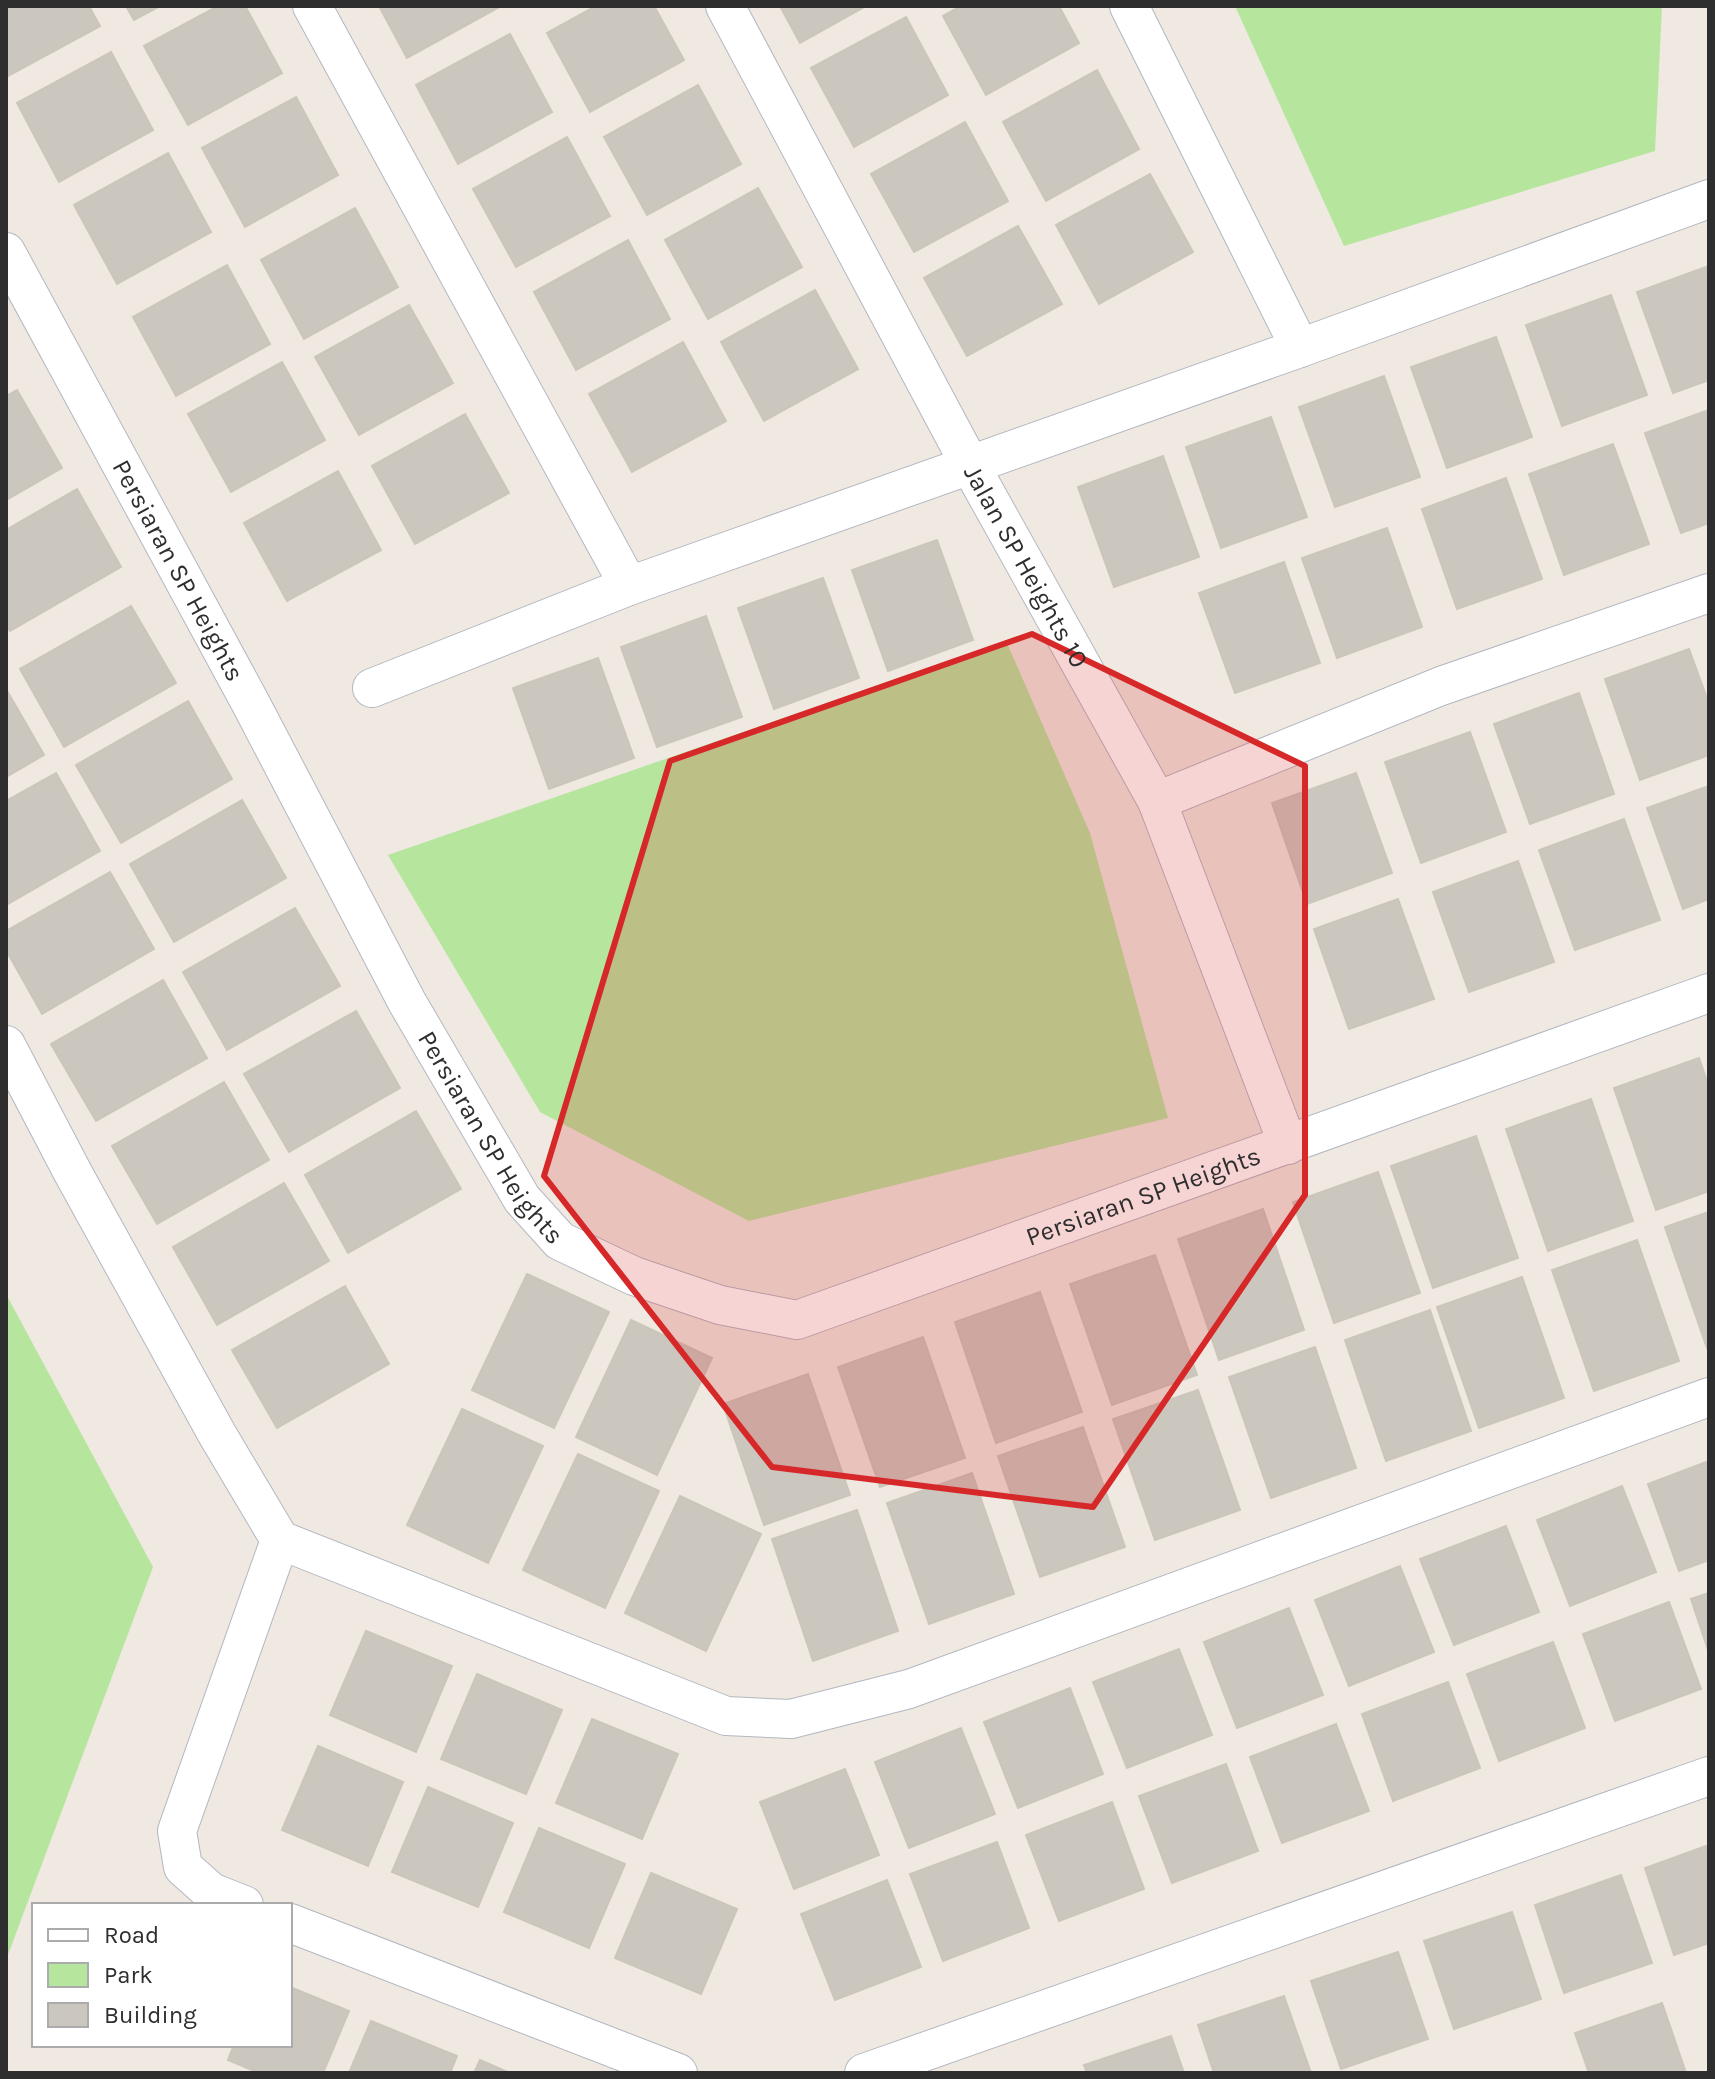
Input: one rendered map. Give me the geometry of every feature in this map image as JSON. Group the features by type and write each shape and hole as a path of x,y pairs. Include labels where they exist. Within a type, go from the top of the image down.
{"street":[{"path":"312,6 629,586"},
{"name":"Jalan SP Heights 10","path":"725,6 970,465 1157,801 1288,1145"},
{"path":"1129,6 1300,348"},
{"path":"372,688 629,586 1709,199"},
{"name":"Persiaran SP Heights","path":"6,252 250,702 407,1002 522,1199 560,1241 634,1276 706,1301 797,1320 1709,993"},
{"path":"1157,801 1441,686 1709,593"},
{"path":"6,1045 217,1434 280,1540 726,1716 791,1719 909,1689 1709,1397"},
{"path":"239,1903 211,1892 183,1867 177,1831 280,1540"},
{"path":"864,2073 1709,1776"},
{"path":"292,1924 678,2073"}],"highlighted area":[{"path":"1032,634 1305,766 1305,1195 1093,1507 772,1467 544,1176 670,761"}],"green space":[{"path":"1235,6 1662,6 1655,151 1344,246"},
{"path":"1006,641 1090,833 1168,1118 749,1221 540,1112 388,855"},
{"path":"6,1294 153,1567 6,1960"}],"building":[{"path":"6,6 89,6 100,26 6,77"},
{"path":"126,6 160,6 134,20"},
{"path":"218,6 245,6 282,73 188,125 144,46"},
{"path":"379,6 501,6 407,58"},
{"path":"596,6 654,6 684,60 590,112 547,33"},
{"path":"780,6 866,6 800,43"},
{"path":"961,6 1059,6 1079,43 986,95 943,16"},
{"path":"906,17 948,95 854,147 811,68"},
{"path":"510,34 552,112 458,164 416,85"},
{"path":"111,52 153,130 59,182 17,103"},
{"path":"1097,70 1139,149 1046,201 1003,122"},
{"path":"698,85 741,164 647,215 604,137"},
{"path":"296,97 338,175 245,227 202,148"},
{"path":"965,122 1008,201 914,252 871,174"},
{"path":"567,137 610,216 516,267 473,189"},
{"path":"168,153 211,232 117,284 74,205"},
{"path":"1150,174 1193,252 1099,304 1056,225"},
{"path":"758,188 802,267 708,319 665,240"},
{"path":"355,208 398,287 304,339 261,260"},
{"path":"1018,226 1062,304 967,356 924,278"},
{"path":"628,240 670,319 576,370 534,292"},
{"path":"227,265 270,344 176,396 133,317"},
{"path":"1709,266 1709,380 1673,393 1637,292"},
{"path":"815,290 858,369 764,421 721,342"},
{"path":"1611,295 1647,395 1562,426 1526,325"},
{"path":"409,305 453,383 359,435 315,357"},
{"path":"1496,337 1532,437 1447,468 1411,367"},
{"path":"683,342 726,421 632,472 589,394"},
{"path":"282,362 325,440 231,492 188,414"},
{"path":"1384,376 1420,477 1335,507 1299,407"},
{"path":"17,390 62,468 6,500 6,396"},
{"path":"1709,410 1709,523 1681,533 1645,433"},
{"path":"465,414 509,493 415,544 372,466"},
{"path":"1271,417 1307,517 1221,548 1186,447"},
{"path":"1613,444 1649,544 1564,575 1529,474"},
{"path":"1163,456 1199,557 1114,587 1078,487"},
{"path":"338,471 381,550 287,601 244,523"},
{"path":"1506,478 1542,579 1457,609 1422,509"},
{"path":"77,489 121,567 10,631 6,625 6,530"},
{"path":"1387,528 1422,627 1337,658 1302,558"},
{"path":"937,540 973,640 888,671 852,570"},
{"path":"1284,562 1320,663 1235,693 1199,593"},
{"path":"823,578 859,678 774,709 738,608"},
{"path":"131,606 176,683 64,747 20,669"},
{"path":"706,616 742,717 657,747 621,647"},
{"path":"1689,649 1709,704 1709,755 1640,780 1605,679"},
{"path":"598,658 634,758 549,789 513,688"},
{"path":"6,689 44,755 6,777"},
{"path":"1579,693 1614,794 1530,824 1494,724"},
{"path":"188,701 232,779 121,843 76,765"},
{"path":"1470,732 1506,832 1421,863 1385,762"},
{"path":"56,773 100,851 6,905 6,801"},
{"path":"1356,773 1392,873 1307,904 1272,803"},
{"path":"1709,786 1709,899 1683,909 1647,808"},
{"path":"242,800 286,878 174,942 130,864"},
{"path":"1624,819 1660,920 1575,950 1539,850"},
{"path":"1518,861 1554,962 1469,992 1433,892"},
{"path":"110,872 154,949 42,1014 6,950 6,931"},
{"path":"1398,899 1434,999 1349,1029 1314,929"},
{"path":"295,908 340,986 227,1050 183,972"},
{"path":"163,980 207,1058 96,1121 51,1044"},
{"path":"356,1011 400,1088 289,1152 244,1074"},
{"path":"1699,1058 1709,1087 1709,1191 1656,1210 1614,1088"},
{"path":"224,1082 269,1160 157,1224 112,1146"},
{"path":"1591,1099 1633,1221 1548,1251 1506,1129"},
{"path":"416,1111 461,1189 348,1253 305,1175"},
{"path":"1476,1136 1518,1258 1433,1288 1391,1166"},
{"path":"1378,1172 1420,1293 1334,1323 1293,1202"},
{"path":"284,1183 329,1261 217,1325 173,1247"},
{"path":"1263,1209 1304,1330 1219,1360 1178,1239"},
{"path":"1709,1212 1709,1347 1707,1348 1665,1227"},
{"path":"1637,1240 1679,1361 1594,1391 1552,1270"},
{"path":"1155,1255 1197,1375 1112,1405 1070,1284"},
{"path":"527,1274 609,1312 554,1428 472,1390"},
{"path":"1522,1277 1564,1398 1479,1428 1437,1307"},
{"path":"345,1286 389,1364 277,1428 232,1350"},
{"path":"1040,1292 1082,1412 996,1443 955,1322"},
{"path":"1430,1310 1471,1431 1386,1461 1345,1340"},
{"path":"631,1320 712,1358 657,1475 576,1437"},
{"path":"923,1337 965,1458 880,1487 838,1367"},
{"path":"1315,1347 1356,1468 1271,1498 1229,1377"},
{"path":"808,1374 850,1495 764,1525 723,1404"},
{"path":"1198,1390 1240,1510 1155,1540 1113,1419"},
{"path":"462,1409 543,1446 488,1563 407,1525"},
{"path":"1083,1427 1125,1547 1040,1577 998,1456"},
{"path":"578,1454 659,1491 605,1608 523,1570"},
{"path":"1709,1461 1709,1560 1679,1571 1648,1484"},
{"path":"972,1473 1014,1594 929,1624 887,1503"},
{"path":"1622,1486 1656,1572 1570,1606 1537,1520"},
{"path":"680,1496 761,1534 706,1651 625,1613"},
{"path":"857,1510 898,1631 813,1661 772,1539"},
{"path":"1506,1526 1539,1612 1454,1645 1420,1559"},
{"path":"1400,1566 1434,1652 1349,1686 1315,1600"},
{"path":"1709,1593 1709,1653 1691,1599"},
{"path":"1669,1602 1701,1689 1615,1721 1583,1634"},
{"path":"1289,1608 1323,1695 1237,1728 1204,1642"},
{"path":"366,1631 452,1666 416,1752 330,1715"},
{"path":"1553,1642 1585,1728 1499,1761 1467,1674"},
{"path":"1179,1649 1212,1735 1127,1768 1093,1682"},
{"path":"477,1674 562,1710 526,1794 441,1759"},
{"path":"1448,1682 1480,1768 1393,1801 1362,1714"},
{"path":"1070,1688 1103,1774 1018,1808 984,1722"},
{"path":"592,1719 678,1754 642,1839 556,1803"},
{"path":"1336,1724 1369,1811 1282,1843 1250,1757"},
{"path":"961,1728 995,1814 909,1848 875,1762"},
{"path":"318,1746 403,1782 368,1866 282,1830"},
{"path":"1226,1764 1258,1851 1172,1883 1139,1796"},
{"path":"845,1769 879,1855 794,1889 760,1802"},
{"path":"428,1787 513,1823 478,1907 392,1872"},
{"path":"1112,1802 1144,1889 1059,1921 1026,1835"},
{"path":"539,1828 625,1864 589,1948 504,1912"},
{"path":"997,1842 1029,1928 943,1961 910,1874"},
{"path":"1709,1845 1709,1943 1674,1955 1645,1868"},
{"path":"651,1873 737,1909 701,1994 615,1958"},
{"path":"1621,1875 1652,1963 1564,1993 1535,1905"},
{"path":"887,1880 921,1967 835,2000 801,1914"},
{"path":"1512,1912 1541,1999 1454,2029 1424,1941"},
{"path":"1398,1952 1428,2039 1341,2069 1311,1981"},
{"path":"292,1988 349,2011 323,2073 259,2073 228,2060 233,2047 292,2047"},
{"path":"1284,1996 1311,2073 1214,2073 1198,2025"},
{"path":"1662,2003 1686,2073 1589,2073 1575,2033"},
{"path":"371,2021 457,2056 450,2073 349,2073"},
{"path":"1171,2036 1184,2073 1087,2073 1084,2065"},
{"path":"480,2060 510,2073 474,2073"}]}
